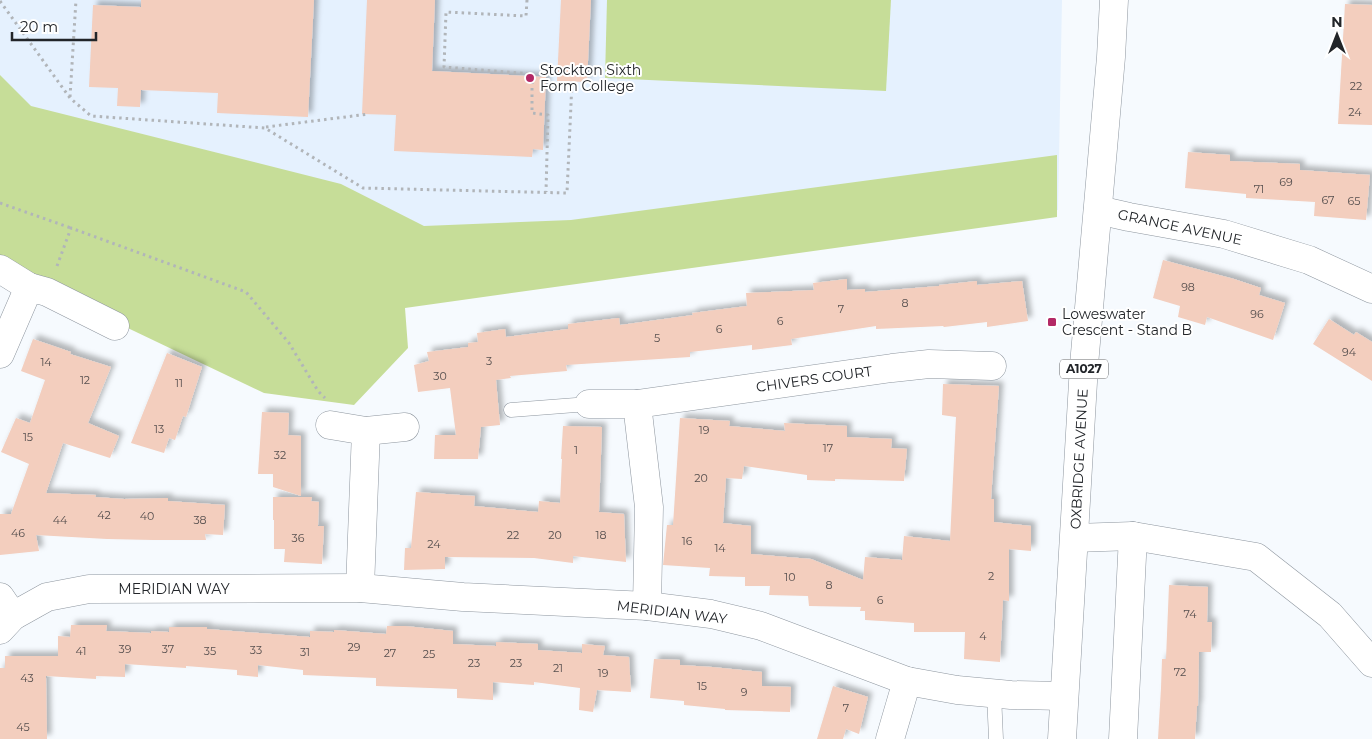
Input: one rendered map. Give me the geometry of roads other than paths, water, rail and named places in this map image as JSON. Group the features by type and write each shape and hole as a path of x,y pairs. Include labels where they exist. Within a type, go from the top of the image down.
{"street":[{"name":"OXBRIDGE AVENUE","path":"1062,739 1084,365 1111,57 1114,0"},
{"name":"GRANGE AVENUE","path":"1098,210 1224,234 1309,260 1372,289"},
{"path":"0,269 38,290 115,326"},
{"path":"0,354 38,290"},
{"name":"CHIVERS COURT","path":"590,404 637,404 928,364 992,366"},
{"path":"637,404 649,507 647,606"},
{"path":"360,588 348,428 405,427"},
{"path":"1075,538 1133,536 1256,556 1330,615 1372,663"},
{"path":"1123,739 1133,536"},
{"name":"MERIDIAN WAY","path":"4,614 47,597 89,589 360,588 463,597 647,606 711,614 761,626 907,681 957,690 994,694 1064,696"},
{"path":"890,739 907,681"}],"lane":[{"path":"511,410 590,404"},
{"path":"994,694 996,739"}],"place":[{"name":"Stockton Sixth Form College","path":"530,78"},
{"name":"Loweswater Crescent - Stand B","path":"1052,322"}]}
